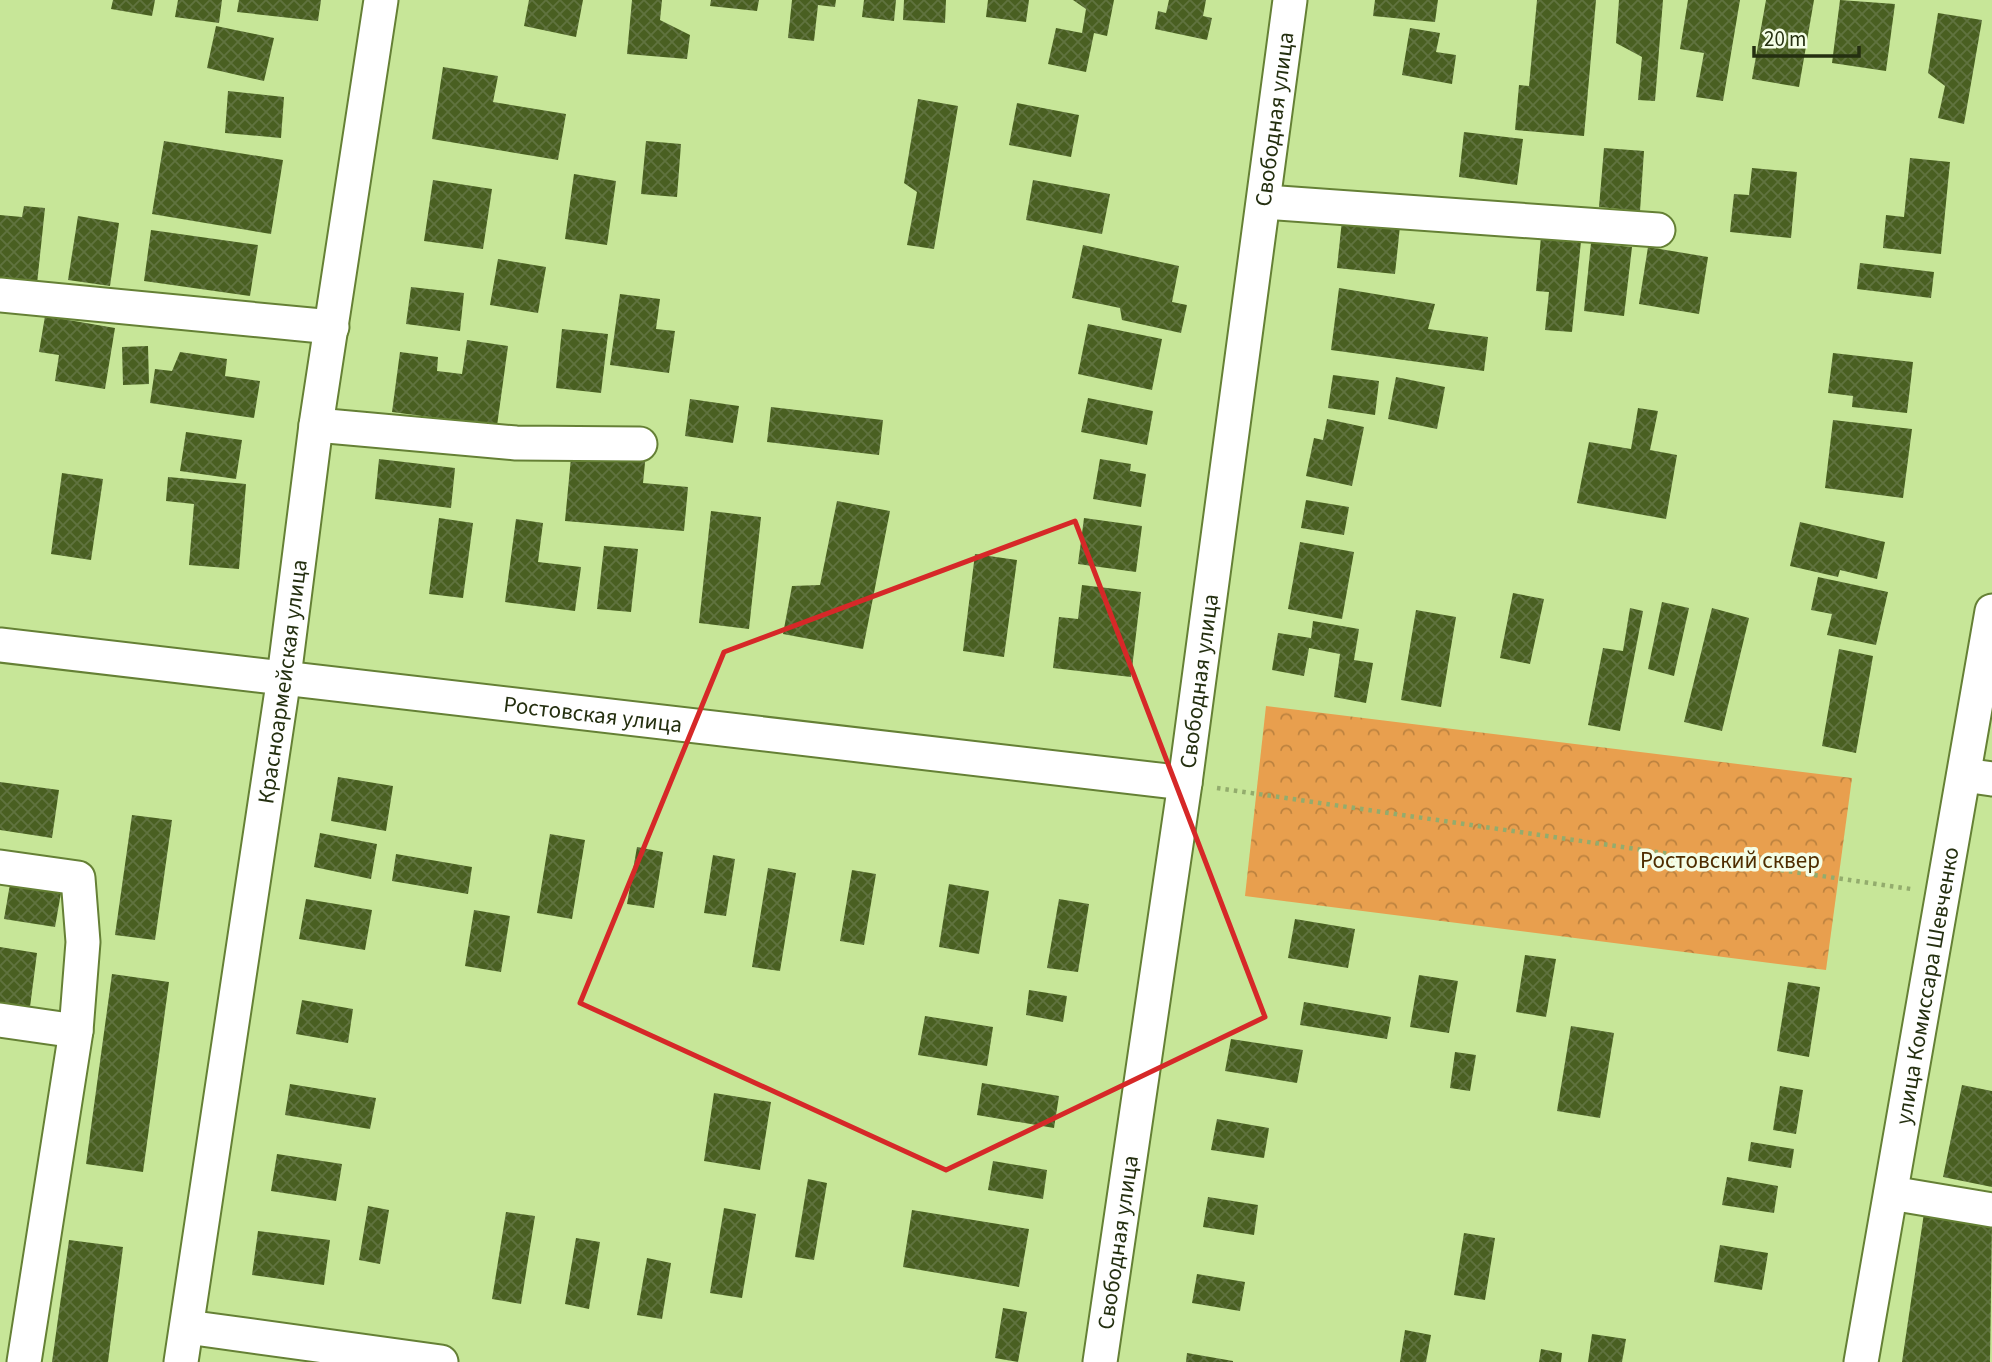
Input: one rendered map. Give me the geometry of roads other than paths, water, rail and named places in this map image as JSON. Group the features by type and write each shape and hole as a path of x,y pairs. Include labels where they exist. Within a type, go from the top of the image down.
{"street":[{"name":"Красноармейская улица","path":"181,1362 284,677 316,425 381,0"},
{"name":"Свободная улица","path":"1100,1362 1185,783 1290,0"},
{"path":"1265,202 1658,230"},
{"path":"0,295 332,327"},
{"path":"316,425 516,443 640,444"},
{"name":"улица Комиссара Шевченко","path":"1861,1362 1945,894 1978,777 1992,611"},
{"name":"Ростовская улица","path":"0,645 1185,783"},
{"path":"0,867 78,878 83,942 76,1031 24,1362"},
{"path":"0,1020 76,1031"},
{"path":"1891,1193 1992,1210"},
{"path":"187,1327 441,1362"}],"park label":[{"name":"Ростовский сквер","path":"1730,860"}]}
